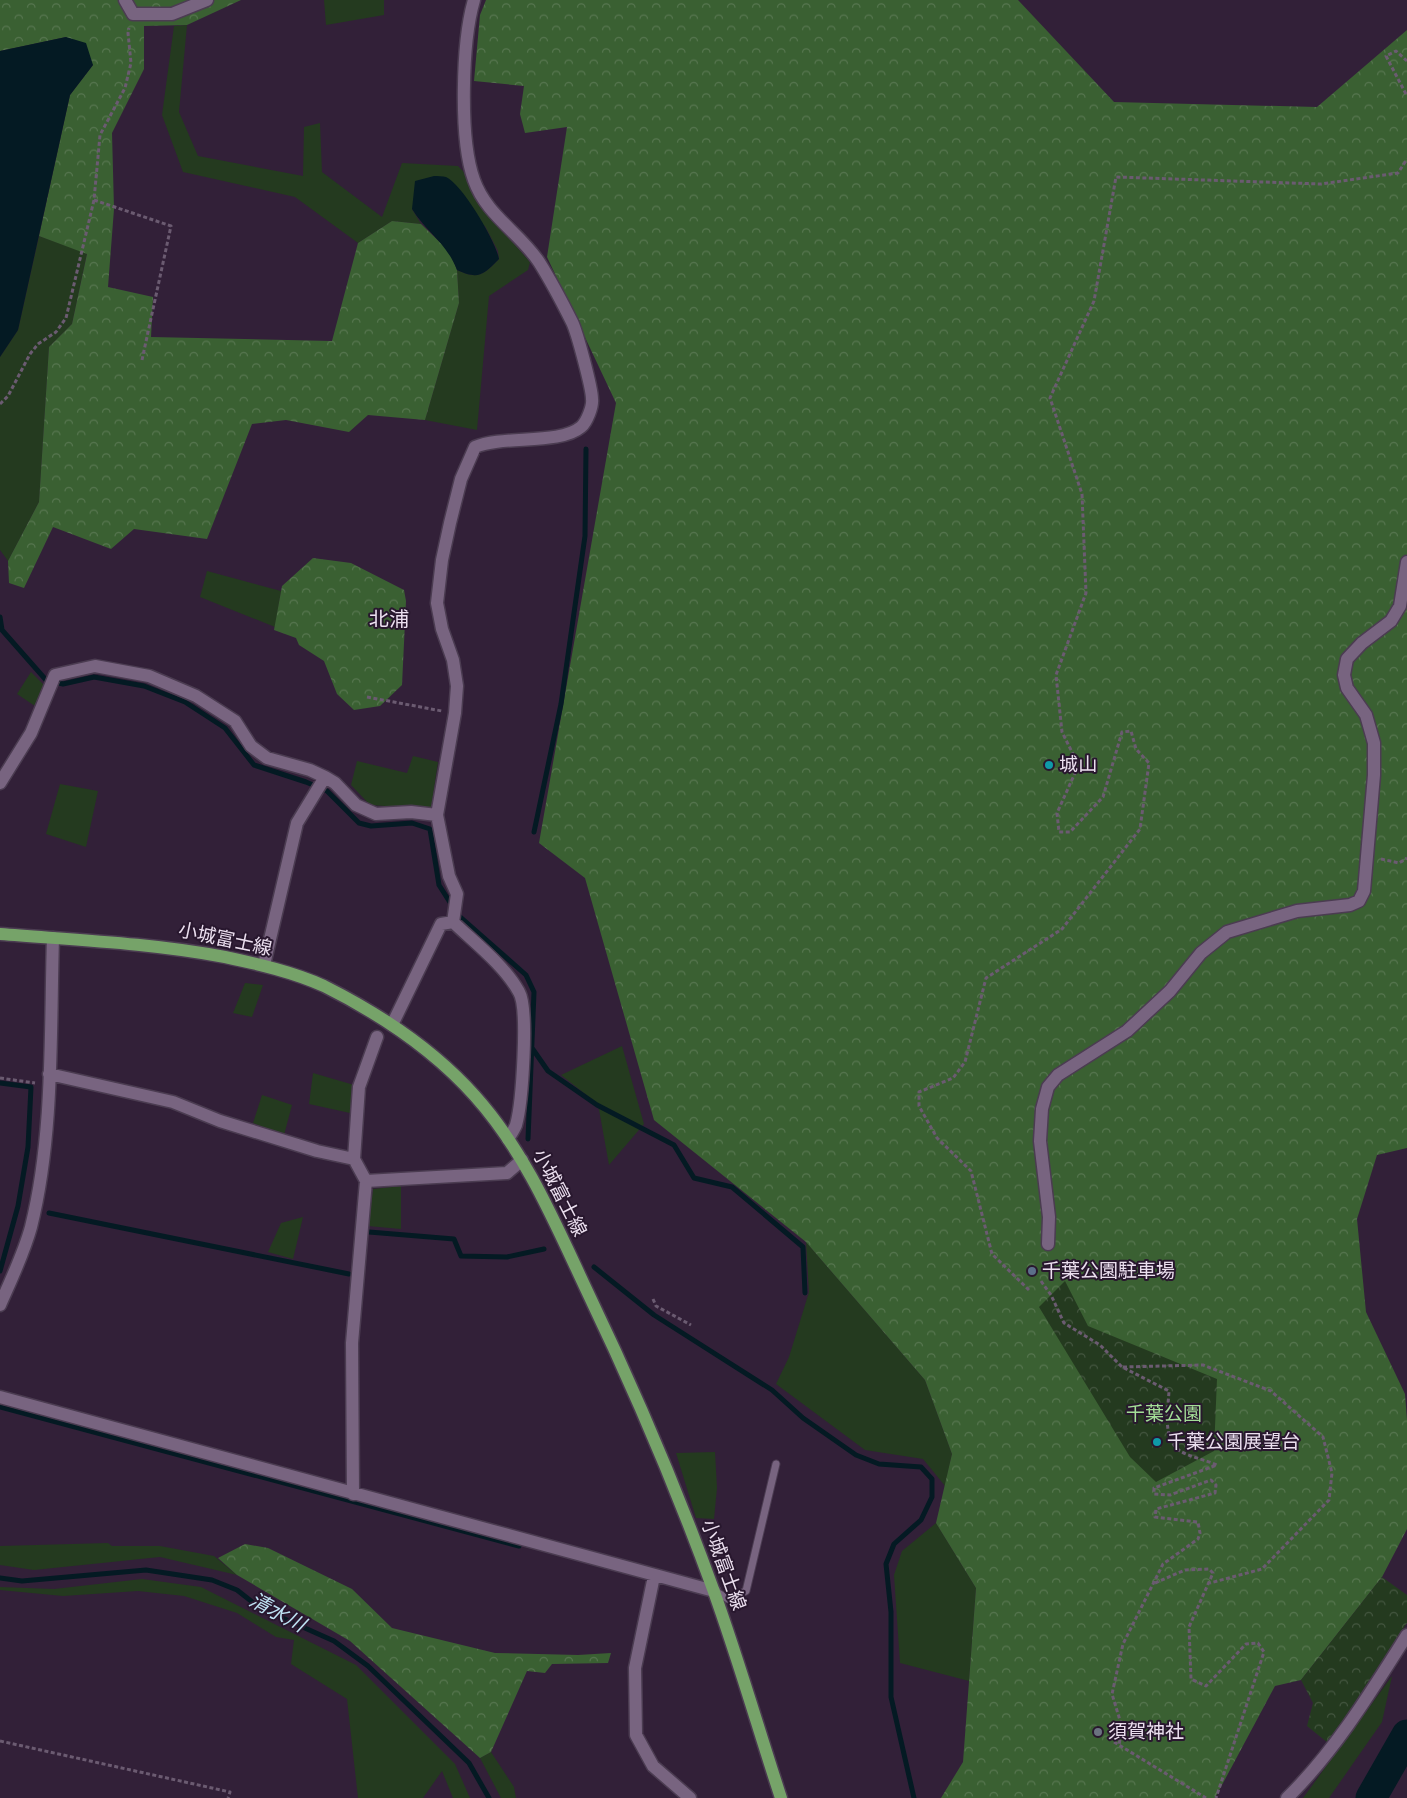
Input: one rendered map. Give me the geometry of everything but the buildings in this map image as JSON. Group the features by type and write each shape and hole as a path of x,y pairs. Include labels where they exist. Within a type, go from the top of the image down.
{"main road":[{"name":"小城富士線","path":"0,934 170,947 264,965 322,986 392,1025 435,1058 474,1095 508,1139 536,1182 617,1354 667,1469 714,1591 781,1798"}],"street":[{"path":"125,0 133,14 172,14 207,0"},
{"path":"453,922 457,894 449,876 437,815 455,713 457,686 453,660 442,629 437,603 442,560 461,479 475,447 488,442 557,437 581,427 588,415 592,400 573,324 538,261 483,200 473,179 464,126 468,20 474,0"},
{"path":"1048,1244 1049,1217 1040,1141 1042,1109 1048,1087 1058,1074 1127,1031 1170,991 1201,953 1227,932 1297,912 1350,905 1359,901 1364,891 1374,775 1374,743 1366,715 1347,688 1344,675 1347,659 1362,642 1391,621 1400,606 1407,562"},
{"path":"0,783 31,733 55,676 95,666 149,676 196,696 236,722 251,746 267,758 310,770 324,777 335,783 356,806 376,814 411,812 437,815"},
{"path":"264,965 297,823 324,777"},
{"path":"392,1025 441,924 453,922"},
{"path":"453,922 493,960 520,992 524,1011 520,1103 515,1127 508,1139"},
{"path":"0,1305 30,1227 43,1155 54,938"},
{"path":"353,1494 352,1343 366,1181 354,1159 359,1087 377,1037"},
{"path":"48,1079 173,1102 220,1121 317,1151 354,1159"},
{"path":"366,1181 507,1173 522,1160"},
{"path":"0,1397 714,1591"},
{"path":"654,1576 635,1668 636,1735 652,1766 690,1798"},
{"path":"1287,1798 1307,1778 1371,1693 1407,1635"}],"lane":[{"path":"714,1591 728,1599 746,1591 776,1464"}],"path":[{"path":"0,404 8,396 30,354 38,344 56,332 66,318 94,200 100,135 125,88 131,63 128,33 133,14"},
{"path":"1407,61 1396,50 1386,56 1407,96"},
{"path":"1029,1290 992,1254 971,1171 937,1138 920,1106 919,1092 954,1078 965,1062 986,978 1062,929 1140,829 1149,763 1136,749 1131,731 1122,732 1103,796 1070,832 1059,832 1057,813 1075,773 1075,758 1062,732 1056,675 1086,593 1082,494 1050,398 1094,301 1116,177 1321,184 1398,174 1407,159"},
{"path":"94,200 171,226 142,360"},
{"path":"367,697 455,713"},
{"path":"1366,856 1399,863 1407,858"},
{"path":"0,1078 48,1079"},
{"path":"1041,1281 1051,1295 1064,1323 1100,1346 1122,1367 1169,1391 1168,1428 1172,1442 1181,1451 1217,1465 1154,1488 1154,1494 1170,1495 1210,1480 1216,1484 1215,1493 1156,1510 1155,1517 1198,1522 1200,1533 1198,1539 1163,1564 1123,1644 1112,1694 1122,1726 1120,1745"},
{"path":"653,1299 656,1306 691,1325"},
{"path":"1122,1367 1203,1365 1271,1391 1323,1436 1332,1473 1329,1500 1262,1569 1210,1583"},
{"path":"1153,1583 1185,1570 1209,1569 1213,1573 1189,1628 1192,1679 1206,1686 1246,1644 1258,1643 1264,1652 1216,1798"},
{"path":"0,1741 230,1792 228,1798"},
{"path":"1114,1742 1206,1798"}],"green space":[{"path":"0,0 241,0 187,25 144,26 144,69 112,133 114,209 108,287 153,297 151,337 332,341 358,243 392,221 421,224 450,252 457,270 459,303 425,420 368,415 349,432 286,420 252,424 207,539 134,529 111,549 53,527 24,588 9,583 8,561 39,502 49,347 72,324 87,254 39,236 70,95 93,65 66,37 0,51"},
{"path":"324,0 384,0 384,15 326,25"},
{"path":"486,0 1018,0 1114,102 1317,107 1407,30 1407,1148 1377,1155 1357,1219 1366,1312 1405,1394 1407,1420 1407,1529 1382,1577 1301,1680 1275,1686 1215,1798 941,1798 963,1762 976,1588 936,1523 952,1454 925,1380 806,1242 654,1120 585,878 539,843 616,403 547,257 567,127 525,133 520,114 524,86 474,81 480,15"},
{"path":"187,25 179,112 198,156 303,176 304,127 320,123 322,172 382,217 402,163 458,166 463,171 480,205 530,262 528,270 489,296 477,430 425,420 459,303 457,270 471,275 480,274 489,269 499,259 498,251 485,226 412,209 421,224 392,221 358,243 295,197 183,172 162,115 174,26"},
{"path":"39,236 87,253 72,324 49,347 39,502 8,561 0,550 0,357 18,330"},
{"path":"313,558 351,563 404,590 406,601 402,685 380,706 354,710 337,694 324,661 299,645 296,638 274,630 282,586"},
{"path":"207,571 281,591 275,627 200,597"},
{"path":"31,672 45,686 35,706 17,694"},
{"path":"413,756 438,762 431,809 370,805 351,785 357,761 407,773"},
{"path":"60,784 98,791 86,847 46,834"},
{"path":"245,983 263,985 252,1017 233,1013"},
{"path":"622,1046 644,1124 609,1165 598,1104 561,1075"},
{"path":"313,1073 354,1085 350,1113 309,1104"},
{"path":"262,1095 292,1105 284,1135 253,1123"},
{"path":"401,1186 401,1229 368,1226 373,1189"},
{"path":"303,1217 293,1259 268,1252 281,1223"},
{"path":"806,1242 925,1380 952,1454 945,1486 923,1459 865,1450 776,1384 789,1357 809,1292"},
{"name":"千葉公園","path":"1065,1281 1088,1326 1217,1379 1214,1451 1156,1482 1130,1457 1039,1307"},
{"path":"715,1452 717,1488 714,1519 696,1518 676,1453"},
{"path":"936,1523 976,1588 969,1681 900,1663 894,1575 902,1551"},
{"path":"108,1543 112,1546 160,1546 214,1556 237,1575 160,1557 34,1570 0,1565 0,1546"},
{"path":"245,1544 268,1548 352,1589 392,1628 495,1653 578,1655 611,1653 608,1663 552,1664 545,1673 527,1671 491,1752 480,1758 350,1641 237,1575 218,1558"},
{"path":"1382,1577 1407,1595 1407,1623 1328,1743 1307,1726 1313,1703 1301,1680"},
{"path":"142,1579 201,1587 356,1665 455,1764 470,1798 453,1798 442,1771 423,1798 358,1798 347,1699 291,1664 294,1640 276,1637 237,1613 184,1596 138,1591 63,1596 0,1590 0,1587 54,1589"},
{"path":"1392,1676 1382,1722 1329,1798 1303,1798"},
{"path":"491,1752 514,1787 516,1798 501,1798 480,1758"}],"water":[{"path":"66,37 86,43 93,65 70,95 18,330 0,357 0,51"},
{"path":"434,176 446,177 461,190 492,240 499,259 489,269 480,274 471,275 457,270 453,260 442,245 412,209 415,181"}],"waterway":[{"path":"534,832 561,704 585,536 586,449"},
{"path":"0,617 2,630 46,680 63,684 94,677 144,686 185,702 225,728 254,765 327,791 359,823 371,826 412,823 430,829 439,885 458,915 526,975 534,992 528,1139"},
{"path":"532,1048 548,1071 597,1105 674,1145 694,1178 732,1187 803,1247 805,1293"},
{"path":"0,1083 31,1087 28,1147 18,1206 0,1271"},
{"path":"49,1213 349,1274"},
{"path":"369,1232 454,1239 461,1256 507,1257 544,1249"},
{"path":"594,1267 654,1315 772,1390 803,1418 856,1455 879,1464 921,1467 932,1479 932,1497 921,1520 894,1544 886,1564 891,1612 891,1697 914,1798"},
{"path":"0,1407 519,1546"},
{"name":"清水川","path":"0,1578 22,1581 146,1570 212,1580 237,1590 260,1608 334,1641 368,1666 469,1763 489,1798"},
{"path":"1371,1798 1407,1735"}],"place":[{"name":"城山","path":"1049,765"},
{"name":"千葉公園駐車場","path":"1032,1271"},
{"name":"千葉公園展望台","path":"1157,1442"},
{"name":"須賀神社","path":"1098,1732"}],"district":[{"name":"北浦","path":"389,620"}]}
